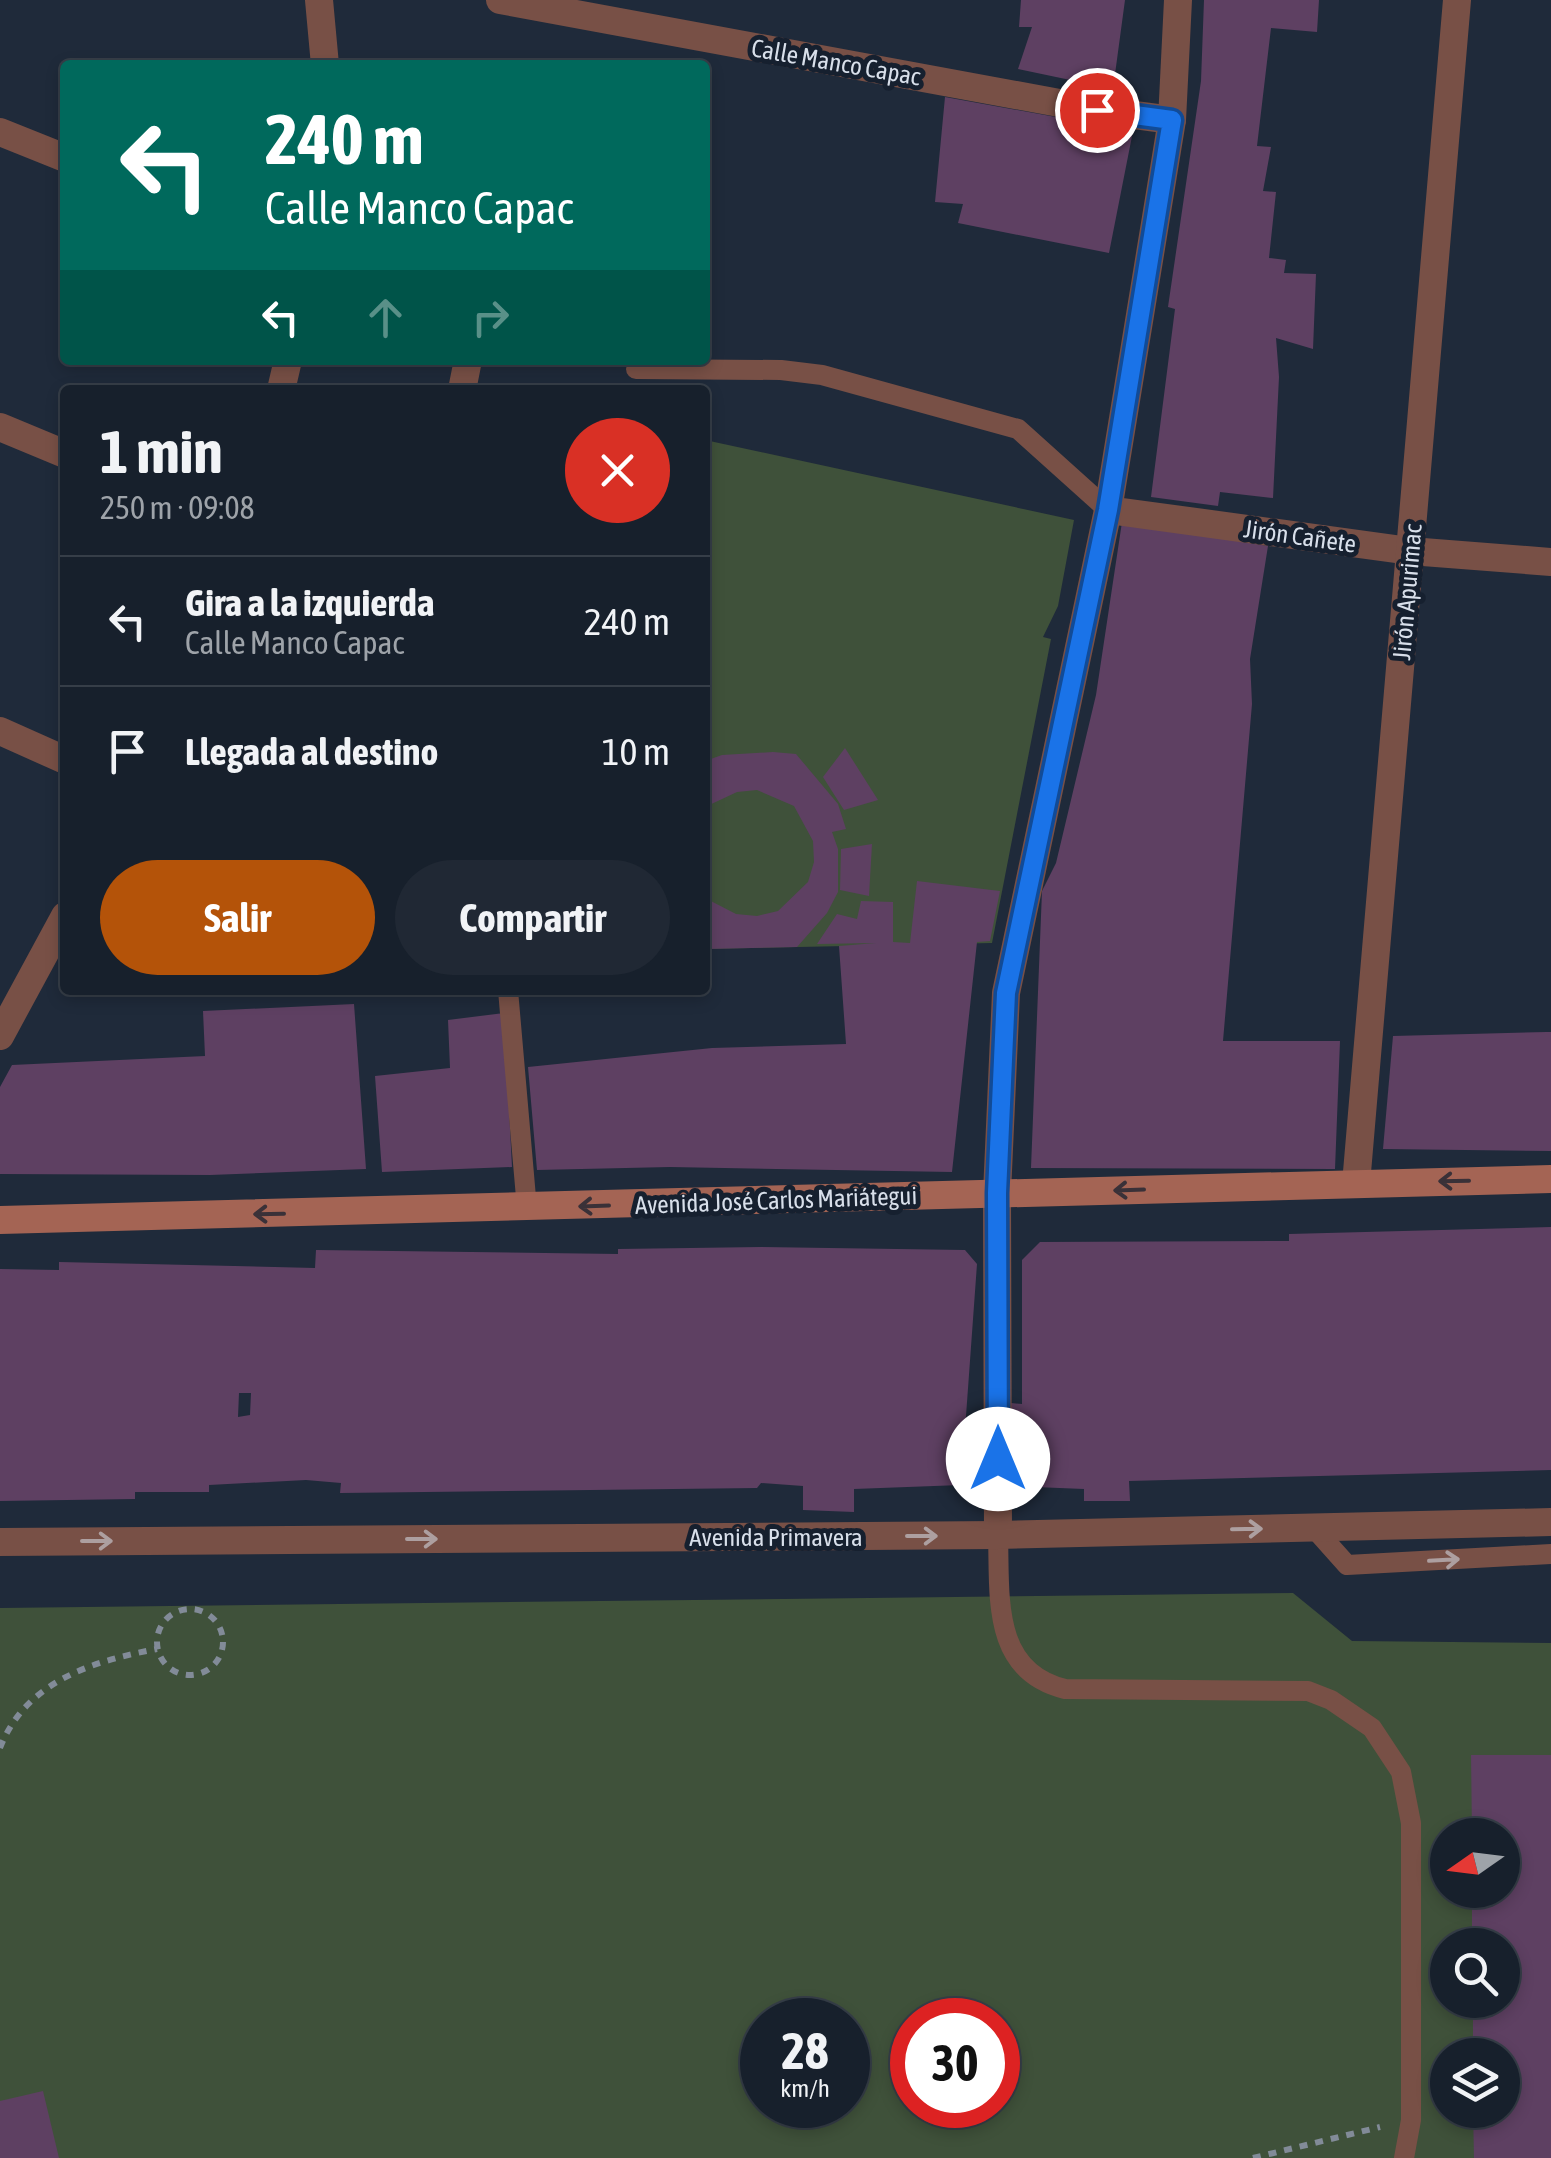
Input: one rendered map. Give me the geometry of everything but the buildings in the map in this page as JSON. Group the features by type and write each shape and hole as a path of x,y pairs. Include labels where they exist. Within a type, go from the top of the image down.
{"main road":[{"name":"Avenida José Carlos Mariátegui","path":"0,1220 1551,1179"}],"street":[{"path":"319,0 325,60"},
{"name":"Calle Manco Capac","path":"500,0 1097,110 1172,120"},
{"path":"998,1535 997,1193 1006,993 1108,510 1172,120 1178,0"},
{"name":"Jirón Apurimac","path":"1356,1184 1457,0"},
{"path":"0,132 60,156"},
{"path":"0,427 60,452"},
{"name":"Jirón Cañete","path":"1108,510 1410,551 1551,562"},
{"path":"0,731 60,758"},
{"path":"0,1036 60,925"},
{"name":"Avenida Primavera","path":"0,1542 998,1535 1551,1522"}],"lane":[{"path":"636,369 822,375 1018,429 1108,510"},
{"path":"508,995 526,1209"},
{"path":"1314,1528 1347,1565 1551,1554"},
{"path":"998,1535 1001,1623 1014,1656 1037,1679 1065,1688 1308,1691 1353,1712 1388,1748 1400,1772 1411,1823 1410,2120 1404,2158"}],"path":[{"path":"183,1610 208,1615 222,1636 217,1661 196,1675 172,1670 157,1649 162,1624 183,1610"},
{"path":"0,1748 20,1715 62,1678 112,1658 157,1649"},
{"path":"1253,2158 1410,2120"}],"green space":[{"path":"710,441 1074,520 1058,606 1043,637 1051,639 992,943 710,949"},
{"path":"1293,1593 1352,1641 1551,1643 1551,2158 0,2158 0,1608"}],"route":[{"path":"998,1459 997,1193 1006,993 1108,510 1172,120 1097,110"}]}
